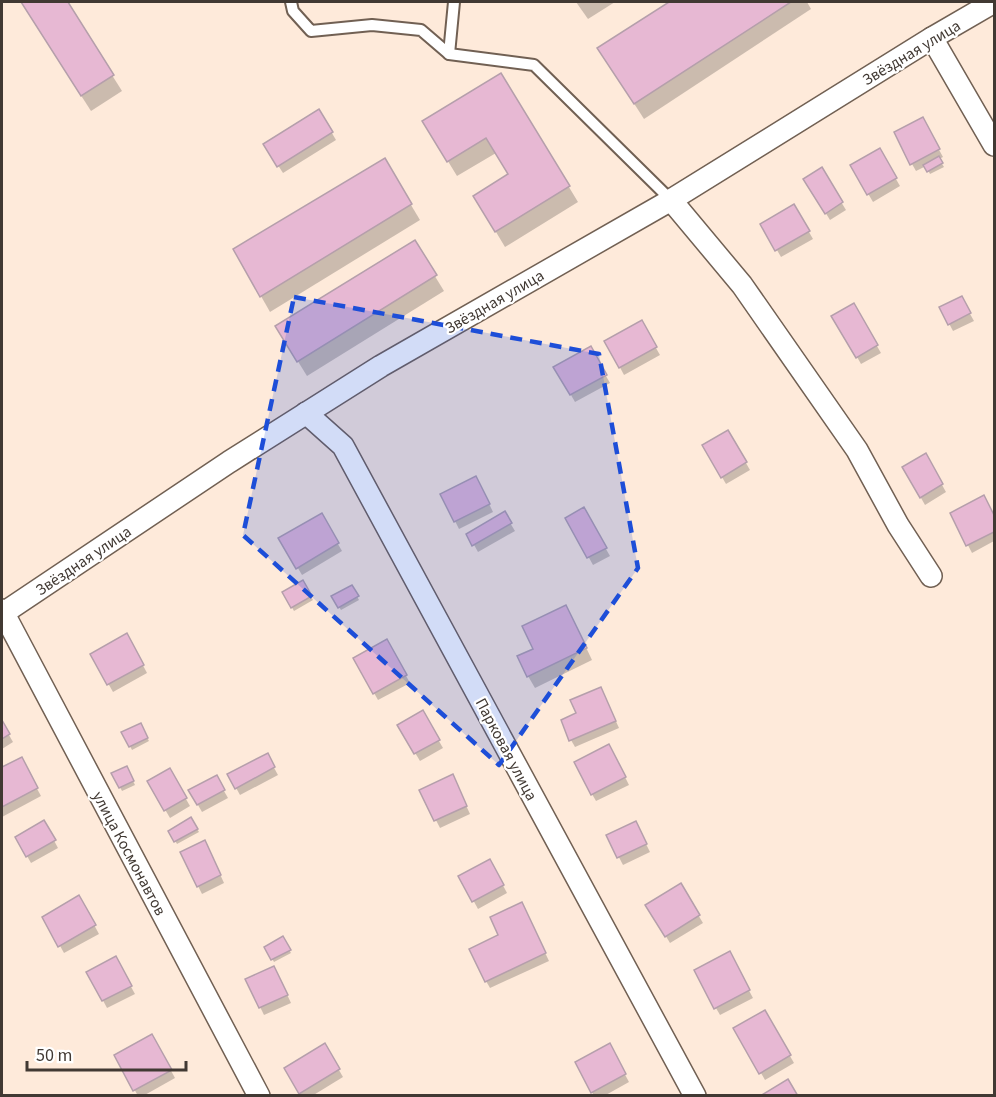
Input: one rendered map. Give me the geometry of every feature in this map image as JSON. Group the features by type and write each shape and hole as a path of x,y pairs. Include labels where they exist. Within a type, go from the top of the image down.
{"street":[{"name":"Звёздная улица","path":"2,612 229,462 381,366 671,200 994,2"},
{"path":"932,38 994,145"},
{"path":"671,200 742,285 857,450 898,525 931,576"},
{"name":"Парковая улица","path":"306,413 343,446 695,1095"},
{"name":"улица Космонавтов","path":"2,612 259,1095"}],"lane":[{"path":"291,2 293,11 311,31 372,25 421,30 449,54 534,65 671,200"},
{"path":"449,54 454,2"}],"highlighted area":[{"path":"294,297 599,354 638,568 499,765 243,535"}],"building":[{"path":"21,2 68,2 114,75 81,96"},
{"path":"669,2 791,2 634,104 597,48"},
{"path":"501,73 570,186 495,232 473,196 508,174 486,138 447,162 422,121"},
{"path":"319,109 333,132 277,167 263,144"},
{"path":"923,117 940,149 910,165 894,132"},
{"path":"880,148 897,178 867,195 850,165"},
{"path":"939,156 943,163 927,172 923,165"},
{"path":"385,158 412,204 260,297 233,249"},
{"path":"822,167 843,202 825,214 803,179"},
{"path":"794,204 810,231 775,251 760,224"},
{"path":"415,240 437,275 297,362 275,326"},
{"path":"962,296 971,313 948,325 939,307"},
{"path":"854,303 878,345 856,358 831,316"},
{"path":"642,320 657,347 619,368 604,341"},
{"path":"591,346 607,375 570,395 553,367"},
{"path":"728,430 747,462 721,478 702,445"},
{"path":"926,453 943,484 920,498 902,467"},
{"path":"476,476 490,504 454,522 440,494"},
{"path":"984,495 994,515 994,532 966,546 950,513"},
{"path":"584,507 607,548 587,558 565,518"},
{"path":"505,511 512,523 472,546 466,534"},
{"path":"322,513 339,543 296,569 278,538"},
{"path":"303,580 312,596 291,608 282,592"},
{"path":"352,585 359,596 338,608 331,596"},
{"path":"566,605 587,648 527,677 517,656 533,649 522,626"},
{"path":"127,633 144,665 107,685 90,654"},
{"path":"387,639 407,675 373,694 353,658"},
{"path":"601,687 616,721 569,741 561,720 576,713 570,700"},
{"path":"423,710 440,740 414,754 397,725"},
{"path":"2,720 10,734 2,739"},
{"path":"141,723 148,738 129,747 121,732"},
{"path":"609,744 626,777 591,795 574,762"},
{"path":"268,753 275,767 235,789 227,774"},
{"path":"22,757 38,788 2,807 2,767"},
{"path":"127,766 134,781 119,788 111,773"},
{"path":"170,768 187,798 164,811 147,781"},
{"path":"453,774 467,806 434,821 419,790"},
{"path":"217,775 225,790 197,805 188,790"},
{"path":"191,817 198,829 174,842 168,831"},
{"path":"44,820 56,840 26,857 15,837"},
{"path":"636,821 647,844 617,858 606,835"},
{"path":"205,840 221,875 197,887 180,852"},
{"path":"490,859 504,885 472,902 458,876"},
{"path":"681,883 700,915 665,937 645,905"},
{"path":"79,895 96,925 58,947 42,917"},
{"path":"522,902 546,953 485,982 469,949 498,935 490,917"},
{"path":"283,936 291,950 271,960 264,947"},
{"path":"730,951 750,990 714,1009 694,970"},
{"path":"116,956 132,986 102,1001 86,972"},
{"path":"274,966 288,995 259,1008 245,979"},
{"path":"765,1010 791,1055 759,1074 733,1028"},
{"path":"152,1034 172,1070 133,1091 114,1055"},
{"path":"325,1043 340,1069 299,1094 284,1068"},
{"path":"610,1043 626,1074 591,1093 575,1062"},
{"path":"788,1079 798,1096 760,1096"}]}
